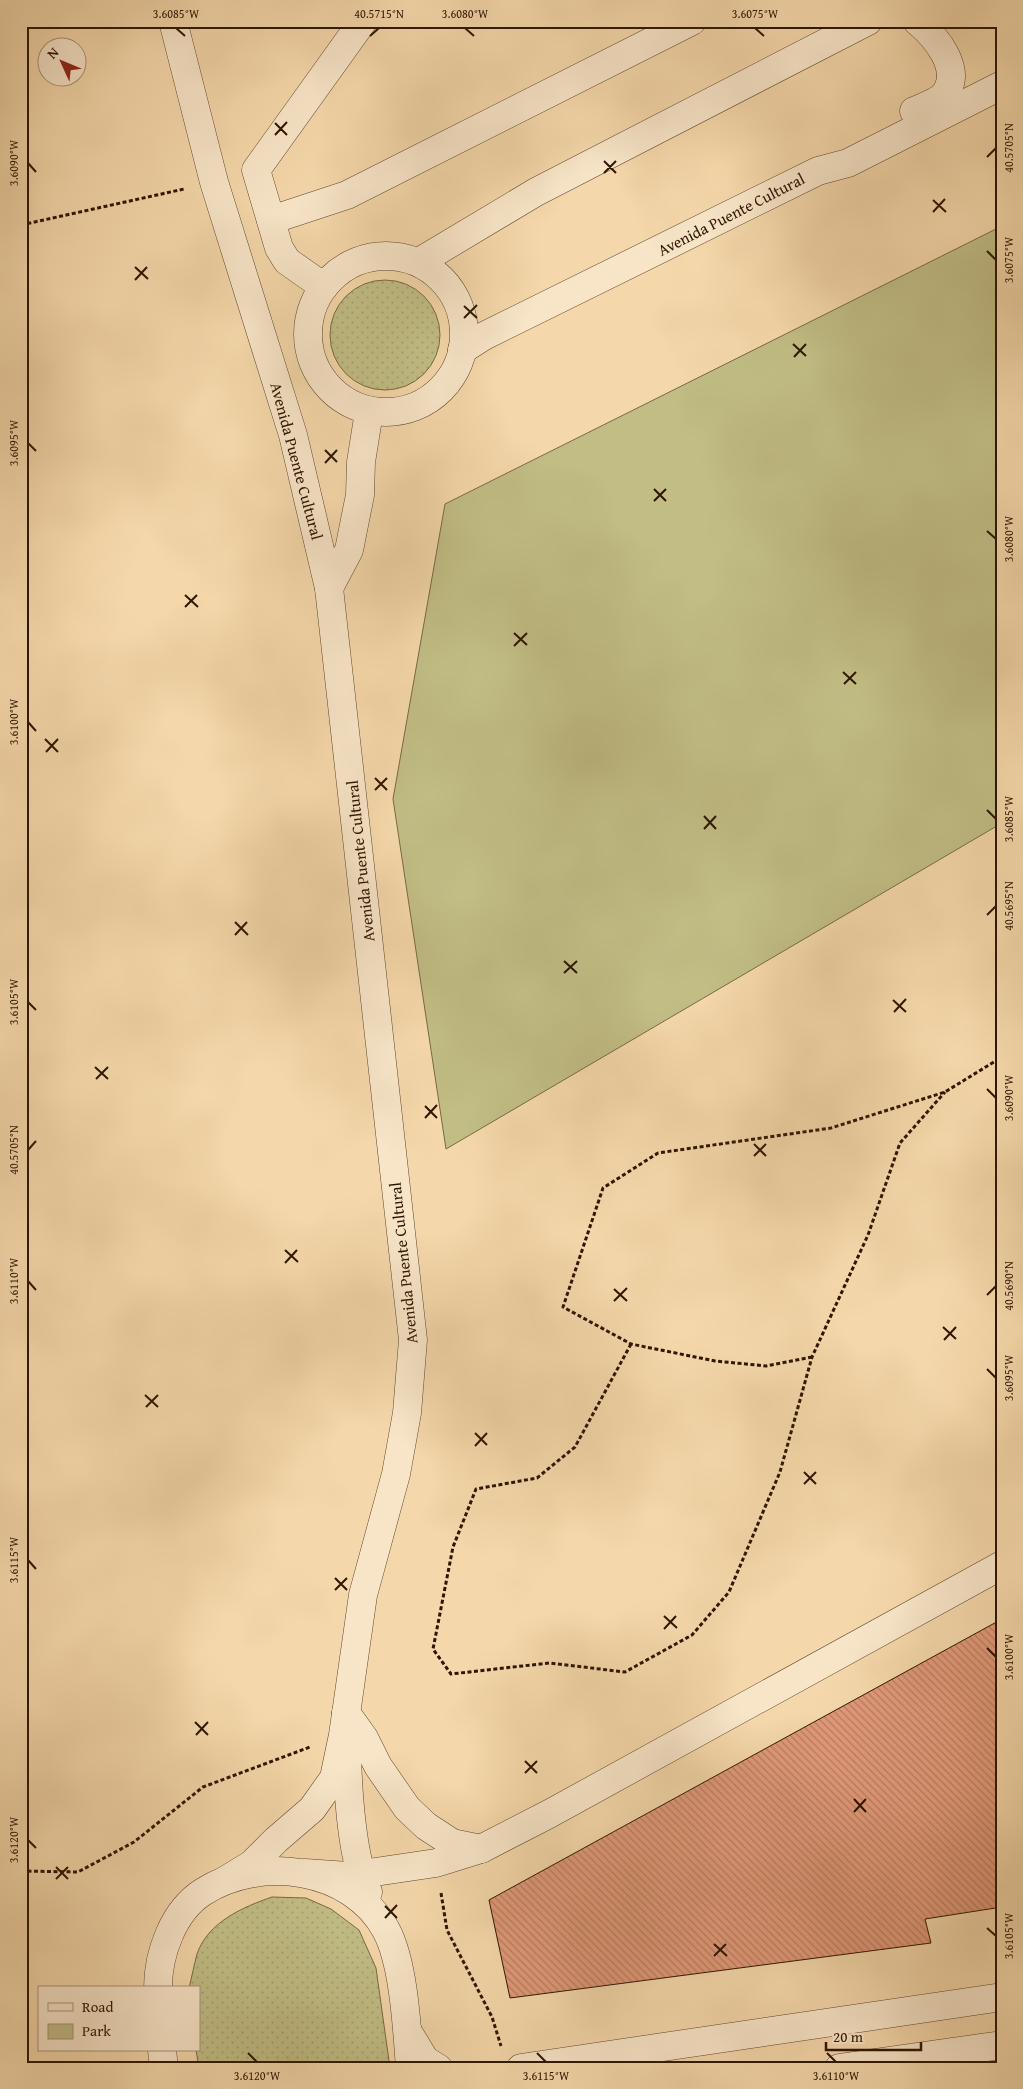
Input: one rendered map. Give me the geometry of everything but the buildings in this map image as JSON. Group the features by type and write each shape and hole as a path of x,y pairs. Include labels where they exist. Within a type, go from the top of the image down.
{"street":[{"name":"Avenida Puente Cultural","path":"173,21 214,182 293,435 329,588 413,1340 407,1413 396,1474 363,1595 345,1724"},
{"path":"324,287 287,261 279,248 256,170 363,21"},
{"path":"271,220 347,195 692,21"},
{"path":"419,262 536,192 868,21"},
{"path":"818,171 844,148 944,96 950,84 950,67 940,46 917,21"},
{"name":"Avenida Puente Cultural","path":"462,350 484,336 818,171 848,163 1002,85"},
{"path":"396,255 419,262 439,275 454,293 462,321 460,362 450,380 434,396 415,408 392,413 369,412 347,403 329,389 315,370 308,347 308,323 315,299 329,279 348,264 372,256 396,255"},
{"path":"329,588 349,550 360,495 361,462 369,412"},
{"path":"226,1880 264,1871 348,1876 362,1875 445,1861 481,1849 549,1814 1002,1565"},
{"path":"345,1724 364,1738 378,1766 407,1808 426,1826 452,1843 481,1849"},
{"path":"345,1724 348,1782 357,1852 366,1888 397,1958 410,2068"},
{"path":"158,1986 158,1969 167,1939 183,1911 202,1892 252,1864 312,1809 334,1778 345,1724"},
{"path":"305,1873 342,1886 365,1902 386,1930"},
{"path":"512,2059 1002,1997"},
{"path":"407,2030 425,2060 438,2068"},
{"path":"838,2068 1002,2046"},
{"path":"162,2052 164,2068"}],"path":[{"path":"21,225 214,182"},
{"path":"812,1357 766,1366 715,1361 631,1344 563,1307 602,1188 658,1153 831,1128 945,1092 1002,1057"},
{"path":"631,1344 575,1447 536,1478 476,1489 453,1547 432,1649 451,1674 549,1663 625,1672 692,1635 729,1592 780,1472 812,1357 868,1235 900,1143 945,1092"},
{"path":"21,1871 78,1872 134,1842 203,1786 345,1724"},
{"path":"445,1861 440,1897 447,1930 512,2059"}],"green space":[{"path":"1002,226 1002,823 446,1149 393,799 445,504"},
{"path":"385,280 406,284 424,296 436,314 440,335 436,356 424,374 406,386 385,390 364,386 346,374 334,356 330,335 334,314 346,296 364,284"},
{"path":"272,1897 306,1898 331,1909 359,1930 376,1968 390,2068 199,2068 196,2052 200,2052 200,1986 189,1986 197,1954 209,1933 228,1917"}]}
